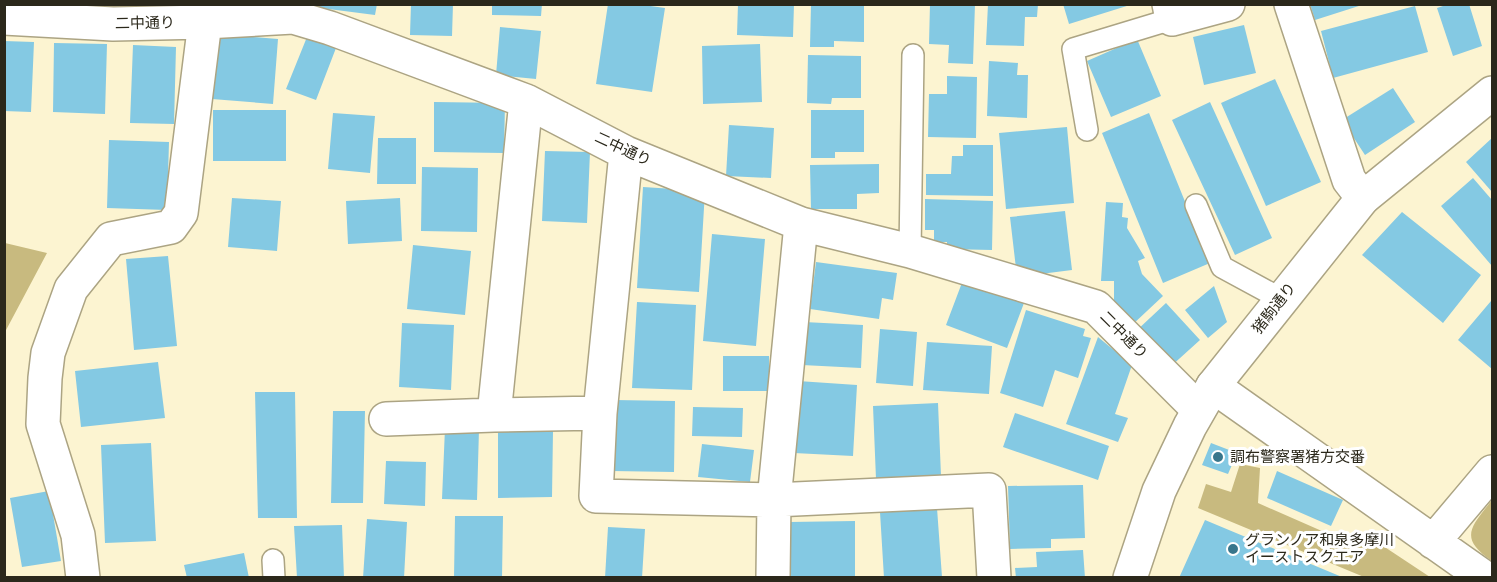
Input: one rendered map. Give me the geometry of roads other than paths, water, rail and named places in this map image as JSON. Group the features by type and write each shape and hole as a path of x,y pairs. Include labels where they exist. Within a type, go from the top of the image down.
{"street":[{"path":"1170,12 1228,4"},
{"path":"1291,4 1349,180 1363,198"},
{"name":"二中通り","path":"4,18 294,11 330,28 526,101 626,153 801,224 910,251 1096,307 1206,397 1433,542 1485,578"},
{"path":"83,578 78,535 43,424 48,353 71,289 111,239 171,227 181,213 204,13"},
{"name":"猪駒通り","path":"1130,578 1159,491 1206,397 1281,298 1363,198 1492,93"},
{"path":"494,415 526,101"},
{"path":"626,153 600,413 596,496 774,500 989,490 994,578"},
{"path":"773,578 774,500 801,224"},
{"path":"386,419 600,413"},
{"path":"1433,542 1492,472"}],"lane":[{"path":"1087,130 1072,50 1170,12"},
{"path":"910,251 913,55"},
{"path":"1196,206 1222,267 1281,298"}],"place":[{"name":"調布警察署猪方交番","path":"1218,457"},
{"name":"グランノア和泉多摩川 イーストスクエア","path":"1233,549"}]}
